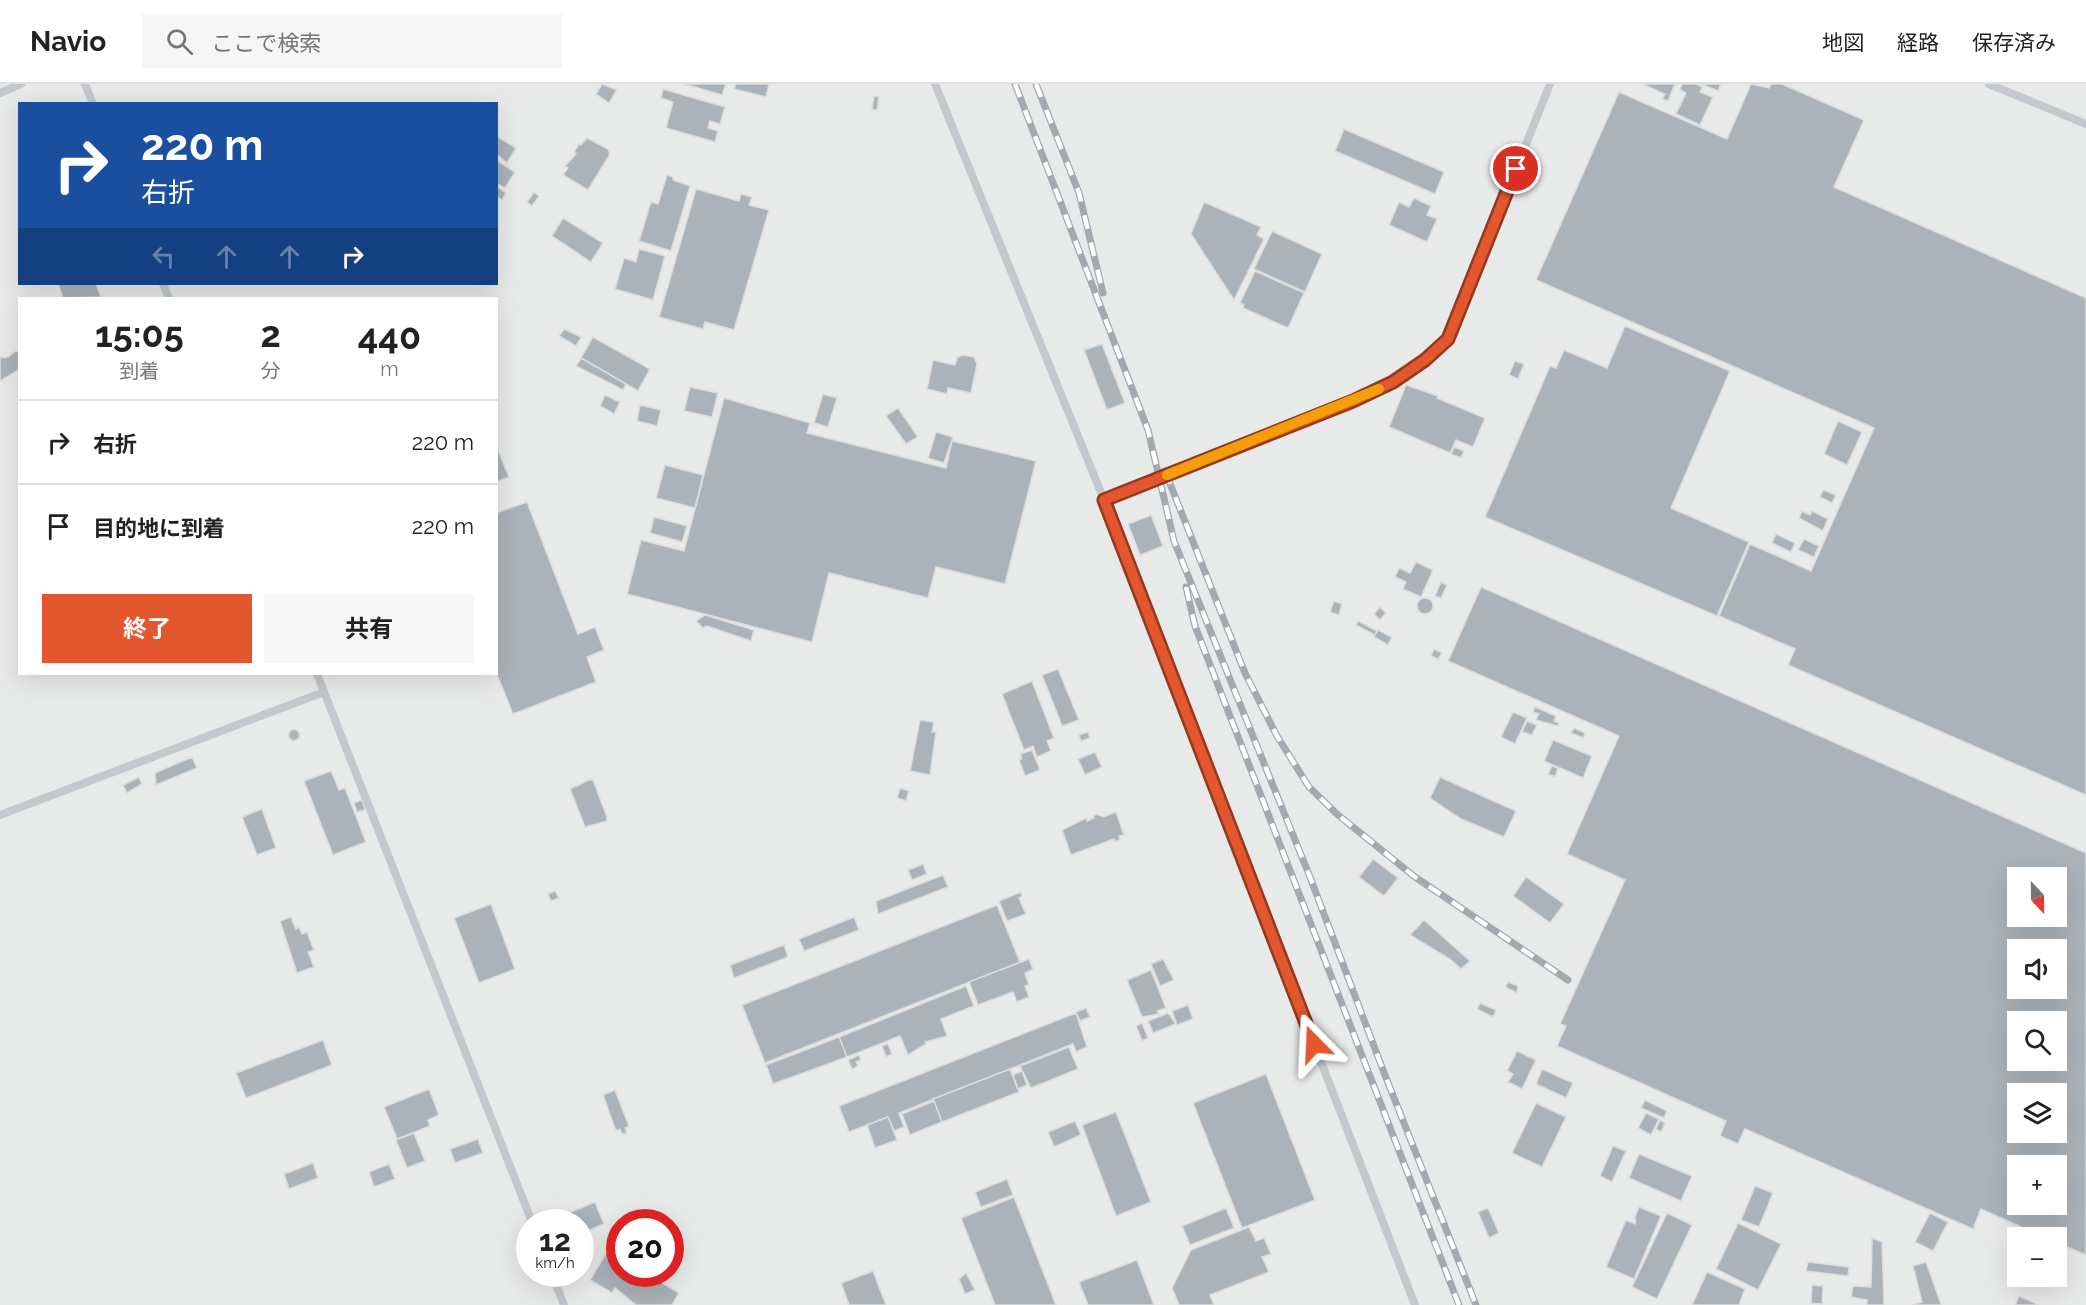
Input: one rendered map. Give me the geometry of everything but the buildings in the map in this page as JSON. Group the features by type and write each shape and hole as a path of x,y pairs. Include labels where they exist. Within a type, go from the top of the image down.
{"lane":[{"path":"0,93 21,84"},
{"path":"85,84 92,102"},
{"path":"935,84 1104,500 1415,1305"},
{"path":"1104,500 1353,401 1393,382 1425,360 1448,339 1551,84"},
{"path":"1989,84 2086,124"},
{"path":"316,675 527,1209"},
{"path":"0,815 324,692"},
{"path":"557,1287 564,1305"}],"shaded area":[{"path":"0,84 2086,84 2086,1305 0,1305"}],"railway":[{"path":"1015,84 1148,430 1174,541 1310,877 1476,1305"},
{"path":"1036,84 1079,193 1103,293"},
{"path":"1165,471 1245,673 1277,736 1309,787 1338,815 1415,877 1568,980"},
{"path":"1186,587 1195,626 1459,1305"}],"slow traffic":[{"path":"1167,475 1379,389"}],"route":[{"path":"1314,1044 1104,500 1353,401 1393,382 1425,360 1448,339 1516,169"}]}
